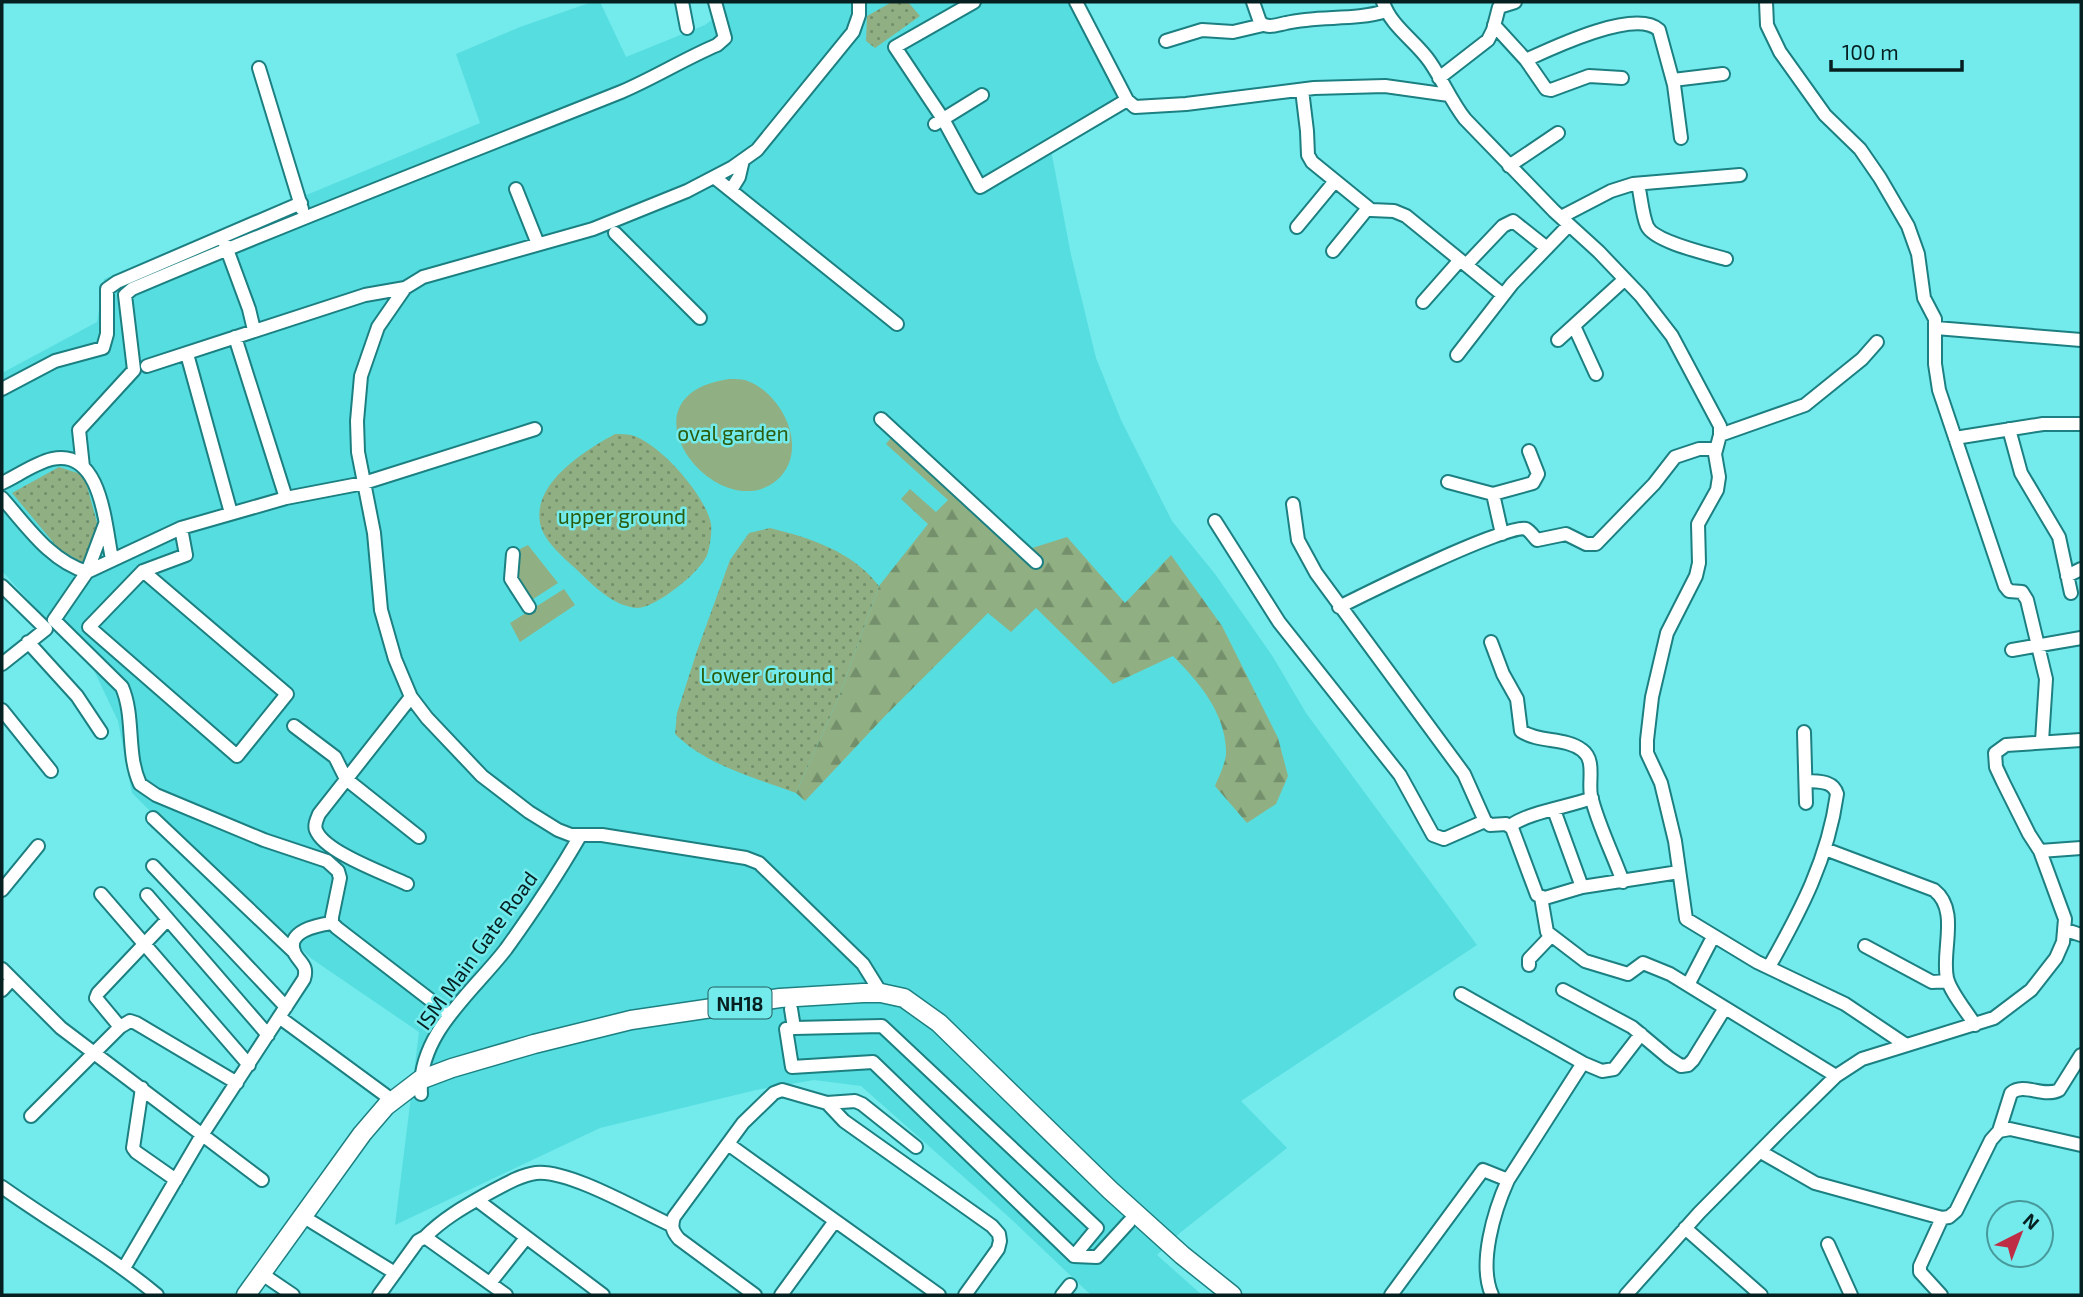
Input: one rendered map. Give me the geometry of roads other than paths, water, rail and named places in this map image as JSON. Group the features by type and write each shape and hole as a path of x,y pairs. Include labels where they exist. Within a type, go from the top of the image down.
{"highway":[{"name":"NH18","path":"246,1295 263,1283 312,1222 382,1126 421,1087 452,1068 631,1020 780,999 881,993 904,998 939,1023 1110,1190 1182,1255 1232,1295"},
{"name":"NH18","path":"263,1283 362,1134 392,1100 421,1087 482,1068 622,1034 707,1018 871,1004 886,1005 906,1012 952,1052 1129,1222 1213,1295"}],"street":[{"path":"682,2 687,28"},
{"path":"83,467 79,430 134,370 125,295 132,289 225,243 302,210 387,186 625,90 717,46 724,40 724,34 715,2"},
{"path":"859,2 859,15 853,32 757,150 743,160 687,191 593,229 423,276 405,288 378,327 361,376 358,452 374,533 381,610 395,659 411,697 426,718 482,776 528,812 558,830 580,836 602,835 746,858 759,863 863,964 881,993"},
{"path":"974,2 895,47 980,187 1127,100"},
{"path":"1076,2 1127,100 1135,107 1186,104 1301,90 1385,86 1449,95"},
{"path":"1253,2 1262,25"},
{"path":"1439,78 1488,40 1494,25 1494,5 1515,2"},
{"path":"1766,2 1767,25 1780,52 1825,115 1860,149 1908,226 1918,254 1924,298 1935,319 1939,390 2005,586 2009,590 2024,593 2038,644 2047,692 2042,741"},
{"path":"1166,41 1209,29 1227,32 1331,16 1368,17 1385,7 1425,55 1465,119 1509,166 1642,296 1672,337 1718,420 1720,435 1716,449 1719,477 1717,490 1698,524 1699,563 1696,576 1667,633 1652,697 1647,740 1647,753 1661,783 1675,841 1686,919 1769,967 1825,992 1906,1045"},
{"path":"1526,60 1587,33 1647,23 1659,30 1673,80 1681,138"},
{"path":"1494,25 1526,60 1541,84 1551,90 1589,76 1622,78"},
{"path":"259,68 302,210"},
{"path":"1673,80 1723,74"},
{"path":"1301,90 1308,155 1317,167 1367,208 1402,214 1503,295"},
{"path":"939,122 982,95"},
{"path":"1509,166 1558,133"},
{"path":"731,190 739,177 743,160"},
{"path":"1457,355 1503,295 1547,248 1565,221 1611,191 1638,184 1740,175"},
{"path":"714,177 897,324"},
{"path":"1297,227 1335,181"},
{"path":"1638,184 1651,233 1726,259"},
{"path":"516,189 538,244"},
{"path":"1333,251 1367,208"},
{"path":"1423,302 1503,226 1513,221 1547,248"},
{"path":"615,233 700,318"},
{"path":"225,243 254,330"},
{"path":"2,389 55,361 103,348 107,334 107,289 117,282 225,243"},
{"path":"1558,340 1625,279"},
{"path":"147,366 365,295 405,288"},
{"path":"1574,326 1596,374"},
{"path":"1936,328 2081,340"},
{"path":"235,337 286,498"},
{"path":"1720,435 1805,405 1862,359 1877,342"},
{"path":"187,354 231,513"},
{"path":"881,419 1036,562"},
{"path":"1955,438 2043,424 2081,424"},
{"path":"2,498 54,556 72,568 87,572 181,528 286,498 364,483 535,429"},
{"path":"2009,429 2021,473 2056,530 2071,593"},
{"path":"1339,607 1485,539 1502,534 1526,529 1537,540 1566,534 1592,545 1636,504 1675,457 1699,449 1716,449"},
{"path":"1448,482 1493,494 1535,480 1538,474 1529,451"},
{"path":"2,483 51,459 68,458 89,471 98,488 112,559"},
{"path":"1493,494 1502,534"},
{"path":"1293,504 1298,540 1303,550 1339,607 1464,774 1485,821 1493,826 1510,826 1522,818 1592,798"},
{"path":"1216,521 1279,622 1400,775 1433,835 1444,839 1485,821"},
{"path":"105,524 87,572 54,621 122,687 127,700 130,735 140,784 156,795 203,815 264,840 327,861 338,871 340,878 332,923"},
{"path":"143,571 287,694 237,756 89,627 143,571 186,555 181,528"},
{"path":"513,554 511,579 528,607"},
{"path":"2067,576 2081,569"},
{"path":"2,586 46,629 2,664"},
{"path":"2012,650 2081,638"},
{"path":"28,642 77,696 101,732"},
{"path":"1492,642 1503,674 1517,699 1521,731 1572,744 1583,750 1590,761 1592,798 1623,882"},
{"path":"407,884 344,856 316,831 319,814 411,697"},
{"path":"2,710 51,771"},
{"path":"295,726 335,757 346,779 419,837"},
{"path":"1804,732 1806,803"},
{"path":"1626,1295 1685,1228 1836,1076 1862,1059 1993,1018 2031,990 2056,958 2066,930 2065,919 2040,851 2008,793 1994,759 1998,748 2006,745 2081,740"},
{"path":"1769,967 1811,889 1832,827 1836,789 1829,783 1806,780"},
{"path":"1554,810 1582,887"},
{"path":"124,1268 202,1135 283,1012 306,972 294,952 153,818"},
{"path":"1510,826 1534,887 1541,897 1545,925 1550,936 1585,961 1599,966 1628,974 1643,963 1649,964 1836,1076"},
{"name":"ISM Main Gate Road","path":"421,1087 430,1046 450,1015 508,947 580,836"},
{"path":"2,890 38,846"},
{"path":"2040,851 2081,848"},
{"path":"1825,849 1934,890 1940,895 1945,902 1947,916 1948,981 1975,1025"},
{"path":"153,866 283,1012 392,1100"},
{"path":"1541,897 1582,887 1679,872"},
{"path":"101,894 249,1065"},
{"path":"147,895 268,1035"},
{"path":"120,1027 96,998 98,993 168,919"},
{"path":"294,952 296,937 303,930 332,923"},
{"path":"332,923 450,1015"},
{"path":"2066,930 2081,935"},
{"path":"1529,965 1529,959 1550,936"},
{"path":"1688,985 1713,937"},
{"path":"1865,946 1932,982 1940,984 1948,981"},
{"path":"2,969 61,1028 262,1180"},
{"path":"2,990 12,979"},
{"path":"1563,990 1618,1018 1681,1066 1688,1065 1725,1008"},
{"path":"1461,994 1602,1071 1614,1069 1641,1034"},
{"path":"791,1009 794,1028"},
{"path":"31,1116 120,1027 130,1021 237,1083"},
{"path":"1074,1256 1097,1228 882,1026 786,1029 792,1067 873,1062 1074,1256 1097,1257 1129,1222"},
{"path":"1761,1152 1815,1183 1942,1218 1949,1217 1956,1211 1991,1139 1999,1131 2011,1093 2021,1088 2044,1094 2059,1090 2081,1055"},
{"path":"1492,1295 1487,1284 1487,1253 1502,1195 1508,1180 1583,1063"},
{"path":"142,1088 133,1148 176,1180"},
{"path":"755,1295 679,1239 671,1225 674,1217 743,1123 774,1093 788,1090 827,1103 855,1101 916,1147"},
{"path":"827,1103 844,1121 974,1211 999,1234 998,1249 965,1295"},
{"path":"1999,1131 2010,1129 2081,1145"},
{"path":"728,1144 939,1295"},
{"path":"1391,1295 1483,1170 1508,1180"},
{"path":"380,1295 418,1241 448,1216 532,1173 553,1174 595,1189 671,1225"},
{"path":"2,1187 124,1268 158,1295"},
{"path":"477,1200 603,1295"},
{"path":"1941,1295 1920,1272 1920,1265 1942,1218"},
{"path":"781,1295 835,1221"},
{"path":"312,1222 395,1273"},
{"path":"1685,1228 1761,1295"},
{"path":"425,1237 506,1295"},
{"path":"490,1283 526,1238"},
{"path":"1828,1244 1851,1295"},
{"path":"263,1283 293,1295"}],"park label":[{"name":"oval garden","path":"733,432"},
{"name":"upper ground","path":"622,515"},
{"name":"Lower Ground","path":"767,674"}]}
